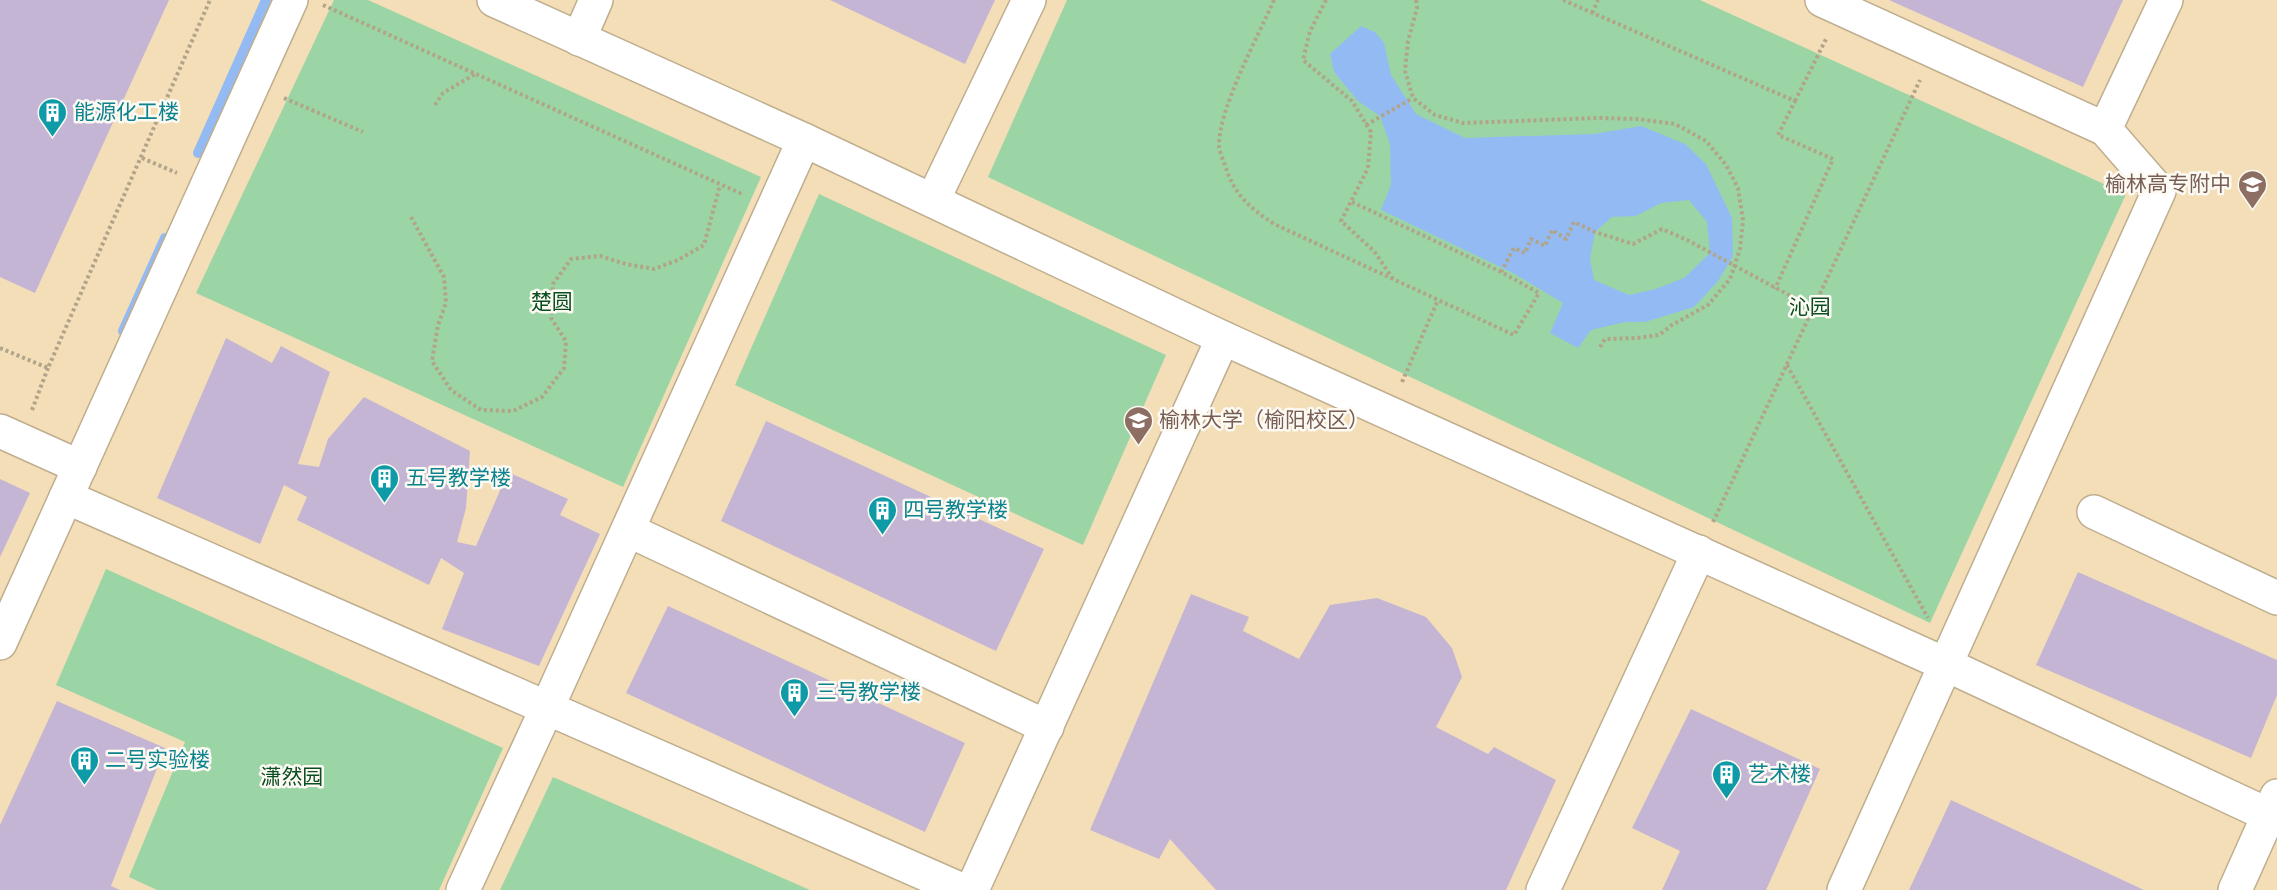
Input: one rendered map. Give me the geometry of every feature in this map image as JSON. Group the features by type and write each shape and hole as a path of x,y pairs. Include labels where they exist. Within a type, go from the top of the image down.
{"street":[{"path":"0,643 291,0"},
{"path":"494,0 804,140 1223,338 2274,810 2235,890"},
{"path":"579,39 596,0"},
{"path":"933,200 1029,0"},
{"path":"2105,129 2166,0"},
{"path":"1831,4 2105,129 2159,191 1844,890"},
{"path":"463,890 804,140"},
{"path":"972,890 1223,338"},
{"path":"10,436 80,467"},
{"path":"66,497 962,890"},
{"path":"2094,512 2277,598"},
{"path":"628,530 1047,727"},
{"path":"1543,890 1699,552"}],"path":[{"path":"10,436 48,368 210,0"},
{"path":"1275,0 1229,100 1219,148 1238,194 1253,210 1274,224 1514,335 1539,293 1502,272 1352,202"},
{"path":"1326,0 1310,31 1303,60 1352,100 1371,132 1368,168 1341,221 1374,251 1394,279"},
{"path":"1416,0 1417,8 1408,41 1405,71 1413,98 1435,115 1463,123 1598,118 1638,119 1675,124 1706,141 1726,165 1738,188 1743,220 1740,249 1730,279 1708,305 1659,335 1605,339 1600,347"},
{"path":"1563,0 1795,101"},
{"path":"1592,13 1598,0"},
{"path":"1775,289 1833,159 1778,135 1795,101 1831,4"},
{"path":"323,5 720,185 704,245 678,260 654,269 600,256 571,259 553,284 551,318 566,341 564,368 542,397 513,411 481,410 451,390 432,361 438,325 447,303 444,277 411,217"},
{"path":"1699,552 1934,51"},
{"path":"435,105 443,93 475,74"},
{"path":"253,85 363,132"},
{"path":"1366,125 1413,98"},
{"path":"1502,272 1514,248 1525,253 1531,239 1545,246 1552,230 1566,239 1574,222 1595,232 1633,244 1662,229 1813,308"},
{"path":"1389,413 1438,300"},
{"path":"0,348 48,368"},
{"path":"1787,364 1930,623 1947,665"}],"shaded area":[{"name":"榆林大学（榆阳校区）","path":"0,0 2277,0 2277,890 0,890"}],"green space":[{"name":"楚圆","path":"334,0 368,0 761,177 623,487 196,293"},
{"name":"沁园","path":"1067,0 1700,0 2126,194 1930,623 988,177"},
{"path":"819,194 1166,355 1083,545 735,385"},
{"name":"潇然园","path":"106,569 503,748 439,890 157,890 129,877 185,742 56,685"},
{"path":"553,777 810,890 500,890"}],"water":[{"path":"1361,26 1375,32 1384,43 1391,75 1416,114 1465,138 1594,134 1641,126 1685,144 1706,164 1732,218 1733,256 1718,281 1694,307 1645,322 1625,322 1591,330 1578,348 1550,333 1563,303 1513,273 1381,210 1391,185 1390,144 1380,116 1358,101 1334,72 1330,54","holes":["1689,200 1707,222 1710,253 1684,278 1656,289 1629,295 1594,280 1590,259 1595,232 1612,217 1636,216 1661,203"]}],"building":[{"name":"能源化工楼","path":"0,0 169,0 35,293 0,277"},
{"path":"830,0 995,0 965,64"},
{"path":"1889,0 2123,0 2083,87"},
{"name":"五号教学楼","path":"226,338 272,363 281,346 330,372 298,464 319,467 328,439 364,397 470,451 466,508 457,542 476,546 508,472 568,499 560,515 600,534 539,666 442,629 464,573 441,558 429,585 297,520 307,497 284,485 260,544 157,498"},
{"name":"四号教学楼","path":"766,421 1044,549 996,651 721,521"},
{"path":"0,479 30,493 0,557"},
{"path":"2078,572 2277,660 2277,695 2251,758 2036,665"},
{"path":"1191,594 1249,617 1243,631 1299,659 1330,605 1377,598 1426,617 1452,648 1462,677 1436,727 1488,754 1494,747 1556,780 1506,890 1216,890 1170,839 1159,859 1090,830"},
{"name":"三号教学楼","path":"668,606 965,743 925,832 626,693"},
{"name":"二号实验楼","path":"57,701 165,748 111,886 120,890 0,890 0,825"},
{"name":"艺术楼","path":"1691,709 1820,769 1766,890 1662,890 1680,851 1632,828"},
{"path":"1951,800 2144,890 1909,890"}],"waterway":[{"path":"198,153 266,0"},
{"path":"123,331 165,238"}],"place":[{"name":"能源化工楼","path":"53,138"},
{"name":"榆林高专附中","path":"2252,210"},
{"name":"榆林大学（榆阳校区）","path":"1138,446"},
{"name":"五号教学楼","path":"385,504"},
{"name":"四号教学楼","path":"882,536"},
{"name":"三号教学楼","path":"795,718"},
{"name":"二号实验楼","path":"84,786"},
{"name":"艺术楼","path":"1727,800"}]}
